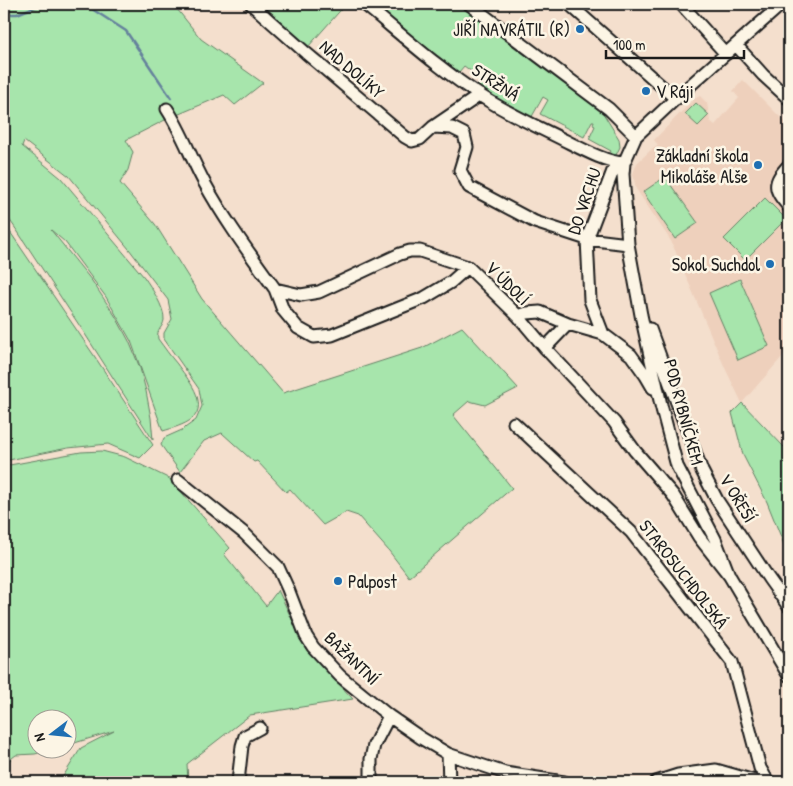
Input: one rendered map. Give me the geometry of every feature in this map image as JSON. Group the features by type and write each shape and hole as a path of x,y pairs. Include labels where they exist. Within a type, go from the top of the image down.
{"street":[{"name":"NAD DOLÍKY","path":"251,4 306,53 412,141 420,138 433,126 480,95"},
{"name":"STRŽNÁ","path":"364,4 480,95 506,111 577,147 620,163"},
{"path":"569,4 676,99"},
{"path":"681,4 726,54"},
{"path":"472,5 609,108 636,136 782,4"},
{"path":"736,45 789,99"},
{"path":"167,109 204,181 232,227 275,289 284,310 298,328 314,337 332,335 424,298 451,282 468,267"},
{"path":"433,126 452,128 464,134 467,147 460,170 469,187 535,222 587,239 628,244"},
{"name":"DO VRCHU","path":"603,334 590,300 587,239 620,163 636,136"},
{"name":"POD RYBNÍČKEM","path":"620,163 623,174 628,244 641,315 677,466 715,539 729,575 789,676"},
{"path":"789,165 780,175 777,189 789,207"},
{"name":"V ÚDOLÍ","path":"275,289 301,294 319,292 410,251 420,251 468,267 518,316 614,422 635,452 673,496 699,537 729,575"},
{"path":"518,316 527,312 540,312 568,324 603,334 631,355 646,376 662,405"},
{"name":"V OŘEŠÍ","path":"641,315 648,326 665,369 692,447 717,500 789,607"},
{"path":"545,348 568,324"},
{"name":"STAROSUCHDOLSKÁ","path":"514,423 631,532 732,662 760,768 768,782"},
{"name":"BAŽANTNÍ","path":"178,480 245,534 278,567 306,636 313,648 340,676 389,716 448,754 505,773 564,782"},
{"path":"371,782 371,759 374,745 389,716"},
{"path":"238,782 245,736 260,728"},
{"path":"448,754 449,782"},
{"path":"656,782 678,775 716,770 758,782"}],"shaded area":[{"path":"743,80 789,126 789,156 770,176 769,194 789,214 789,349 742,403 725,368 671,241 636,189 633,174 637,163 658,145 654,140 694,99 700,96 707,103 710,121 715,125 739,98 733,91"}],"green space":[{"path":"4,4 173,4 201,39 263,83 235,105 224,95 165,120 126,140 133,152 128,170 120,183 155,224 202,299 283,393 422,348 462,327 518,388 485,405 469,401 453,415 512,488 409,577 358,516 346,512 323,525 290,489 286,492 257,461 254,462 222,433 204,441 180,472 161,445 164,438 182,430 196,420 202,406 199,389 164,339 164,333 172,319 168,300 69,176 24,141 22,146 61,178 144,277 160,304 164,320 158,333 158,339 195,390 199,405 197,413 192,419 182,425 163,431 131,341 106,297 65,242 51,230 92,281 116,317 129,341 140,368 146,391 153,440 4,212"},
{"path":"259,4 346,4 308,47"},
{"path":"373,4 467,4 527,55 603,113 619,139 620,147 615,157 608,157 611,151 589,139 595,126 593,125 594,121 592,121 584,137 540,114 548,100 543,97 530,120 477,87 482,79 464,66 459,72"},
{"path":"696,103 709,115 698,126 685,114"},
{"path":"665,177 698,223 675,239 643,192"},
{"path":"765,198 786,219 745,260 724,239"},
{"path":"4,223 153,445 140,458 108,444 68,448 4,461"},
{"path":"740,279 769,346 738,360 709,293"},
{"path":"742,403 784,447 789,442 789,557 767,502 743,455 732,413"},
{"path":"102,451 125,457 170,479 230,548 224,554 266,606 278,590 306,649 353,699 250,715 187,764 188,782 57,782 75,758 78,758 78,753 81,748 114,731 78,742 78,708 28,708 28,754 16,755 4,764 4,466 81,452"}],"waterway":[{"path":"4,14 17,14 42,4"},
{"path":"78,4 92,9 126,31 171,98"}],"place":[{"name":"JIŘÍ NAVRÁTIL (R)","path":"580,29"},
{"name":"V Ráji","path":"646,91"},
{"name":"Základní škola Mikoláše Alše","path":"758,165"},
{"name":"Sokol Suchdol","path":"770,264"},
{"name":"Palpost","path":"338,581"}]}
